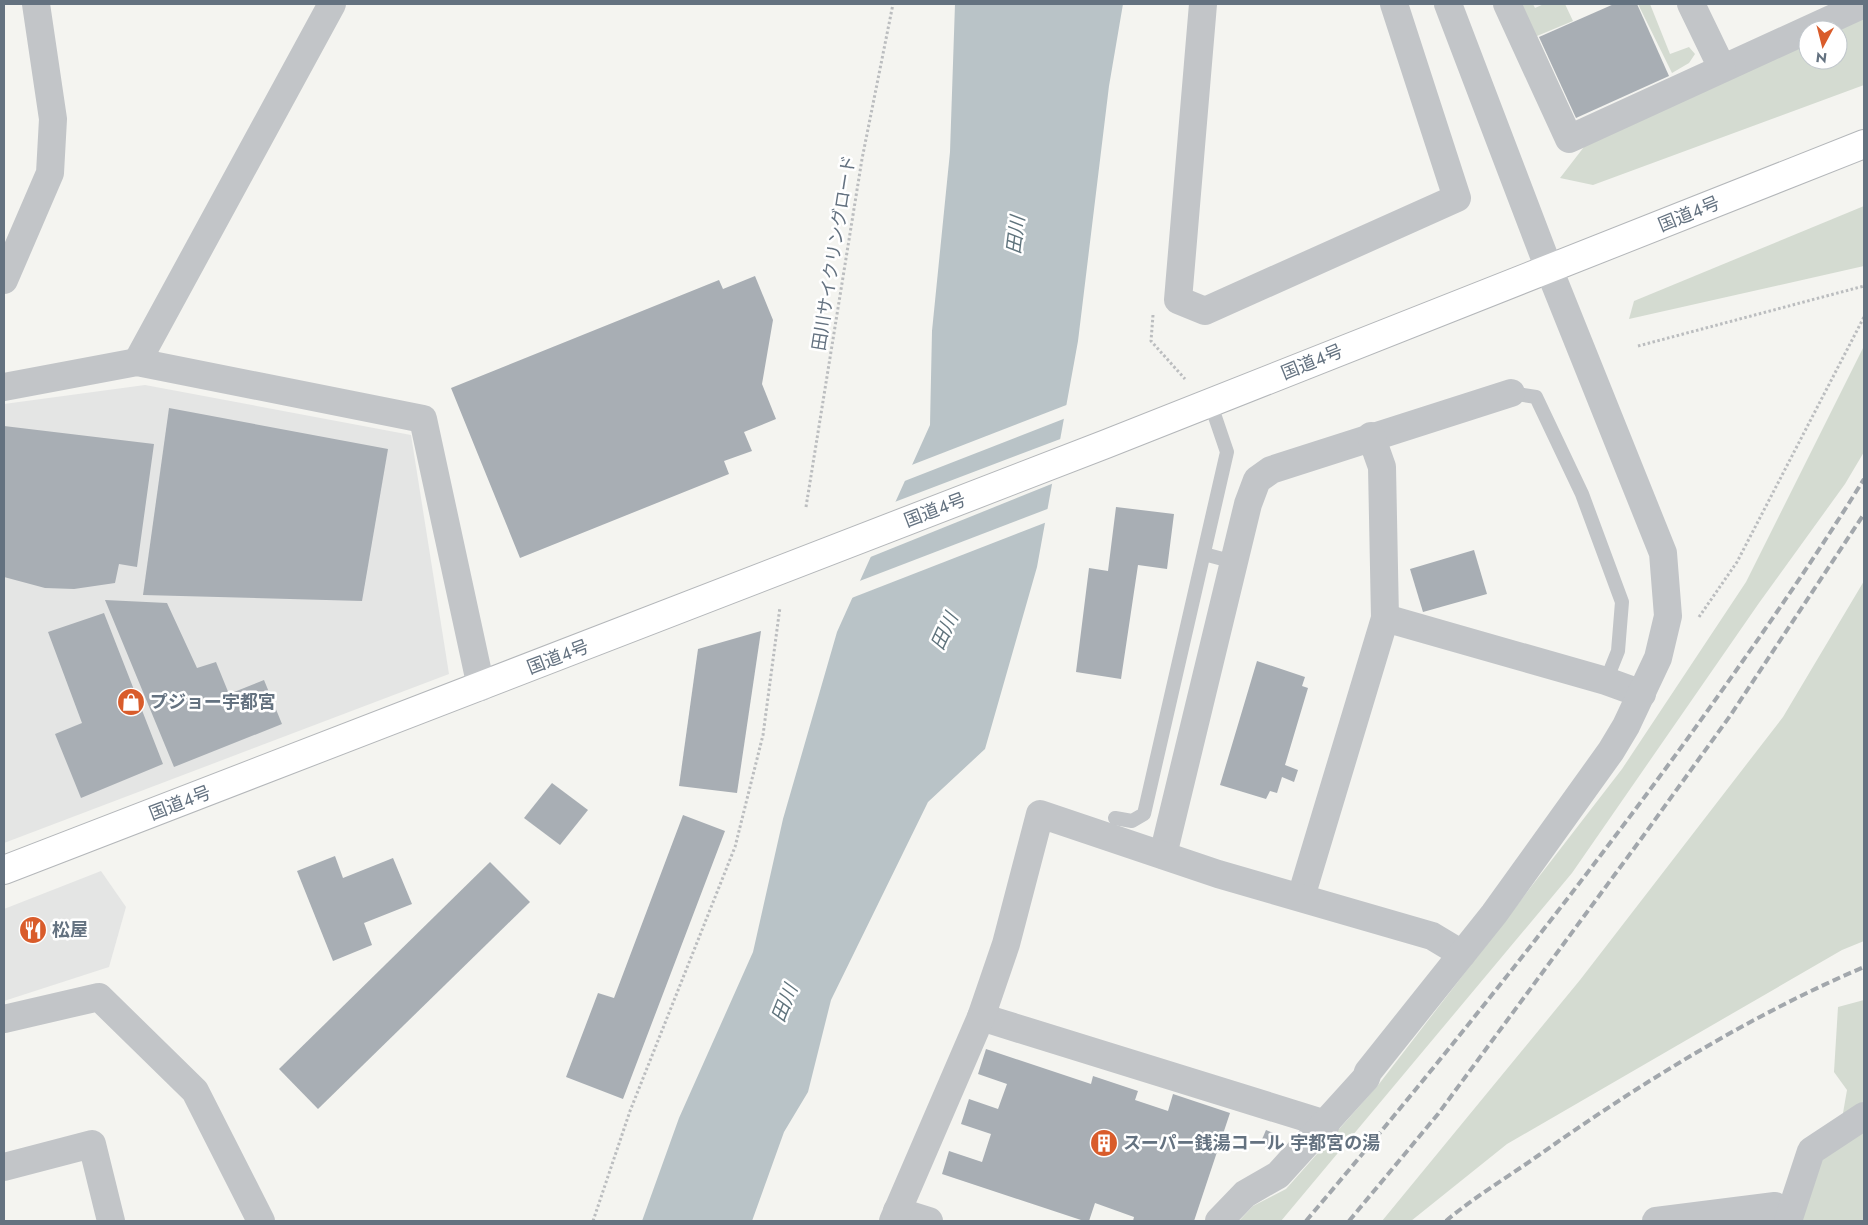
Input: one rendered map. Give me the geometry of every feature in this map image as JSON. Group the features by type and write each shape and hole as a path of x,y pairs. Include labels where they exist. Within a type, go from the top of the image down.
{"highway":[{"name":"国道4号","path":"4,870 1106,444 1864,144"}],"street":[{"path":"4,280 50,173 53,119 36,4"},
{"path":"137,362 332,4"},
{"path":"1203,4 1178,300 1205,311 1457,198 1394,4"},
{"path":"1219,1221 1246,1194 1278,1176 1326,1124 1366,1078 1368,1072 1494,914 1611,751 1642,694 1658,658 1668,616 1663,553 1549,269 1448,4"},
{"path":"1507,4 1568,139 1864,4"},
{"path":"1691,4 1722,68"},
{"path":"4,387 137,362 423,419 481,687"},
{"path":"1163,855 1248,504 1257,480 1271,470 1371,436 1511,393"},
{"path":"1301,897 1384,618 1382,467 1371,436"},
{"path":"1384,618 1606,681 1642,694"},
{"path":"929,1221 895,1216 980,1017 1006,944 1040,814 1218,874 1432,936 1462,954"},
{"path":"4,1019 99,997 195,1091 261,1221"},
{"path":"980,1017 1326,1124"},
{"path":"1656,1221 1781,1214 1812,1151 1864,1116"},
{"path":"4,1167 92,1144 110,1221"}],"lane":[{"path":"1511,393 1536,397 1582,494 1622,602 1618,651 1606,681"},
{"path":"1114,818 1132,821 1144,814 1204,554 1227,452 1210,402"},
{"path":"1204,554 1234,562"}],"path":[{"name":"田川サイクリングロード","path":"806,507 862,159 892,4"},
{"path":"1638,346 1864,286"},
{"path":"1695,623 1737,562 1864,317"},
{"path":"1151,341 1185,379"},
{"path":"593,1221 630,1112 735,847 763,735 780,607"}],"shaded area":[{"path":"1513,4 1533,4 1535,8 1544,4 1565,4 1573,21 1537,36 1571,111"},
{"path":"1638,4 1650,4 1670,54 1689,47 1695,54 1689,63 1672,73"},
{"path":"1864,14 1864,85 1593,185 1560,178 1587,143 1798,45 1798,70 1848,70 1848,24"},
{"path":"1864,206 1864,266 1629,319 1634,301"},
{"path":"1864,346 1864,452 1845,484 1759,603 1572,873 1281,1221 1239,1221 1253,1206 1286,1189 1379,1084 1622,769 1746,582"},
{"path":"145,385 411,435 449,674 4,843 4,404"},
{"path":"1864,581 1864,941 1842,950 1507,1144 1411,1221 1382,1221 1580,980 1783,717"},
{"path":"101,871 126,907 109,967 4,1001 4,909"},
{"path":"1864,1000 1864,1221 1795,1221 1817,1165 1839,1136 1847,1090 1834,1072 1838,1007"}],"water":[{"name":"田川","path":"955,4 1123,4 1109,86 1078,341 1037,567 985,749 928,802 831,1000 808,1092 784,1132 752,1221 642,1221 679,1118 753,952 783,819 837,632 930,425 932,331 950,152"}],"pier":[{"path":"1069,404 1066,418 902,482 909,466"},
{"path":"1063,438 1054,483 868,558 892,503"},
{"path":"1050,508 1047,522 849,599 857,582"}],"building":[{"path":"1614,4 1637,4 1669,76 1576,118 1539,37"},
{"path":"755,276 773,320 762,384 776,419 744,432 752,451 724,461 729,474 520,558 451,388 719,280 723,289"},
{"path":"169,408 388,449 362,601 143,595"},
{"path":"4,426 154,444 137,567 119,564 115,583 74,589 45,588 4,577"},
{"path":"1116,507 1174,514 1167,569 1138,565 1121,679 1076,672 1089,568 1108,571"},
{"path":"1474,550 1487,594 1423,612 1410,569"},
{"path":"105,600 167,603 197,668 216,662 229,694 264,680 282,724 174,767"},
{"path":"104,613 163,764 81,798 55,734 82,723 48,632"},
{"path":"761,631 737,793 679,786 698,649"},
{"path":"1257,661 1305,677 1302,686 1308,688 1285,765 1298,770 1294,782 1282,777 1277,793 1270,791 1266,799 1220,785"},
{"path":"552,783 588,810 560,845 524,818"},
{"path":"683,815 725,831 623,1099 566,1077 598,993 614,998"},
{"path":"335,856 343,878 393,858 412,904 364,923 372,945 333,961 297,871"},
{"path":"490,862 530,902 318,1109 279,1069"},
{"name":"スーパー銭湯コール 宇都宮の湯","path":"986,1049 1091,1084 1093,1076 1138,1091 1135,1100 1168,1111 1173,1094 1230,1113 1194,1221 1133,1221 1134,1217 1095,1203 1089,1221 1084,1221 942,1174 949,1151 982,1162 991,1134 961,1124 969,1099 998,1109 1007,1084 978,1074"},
{"path":"1266,1130 1278,1135 1272,1149 1260,1144"}],"railway":[{"path":"1306,1221 1502,983 1642,800 1778,610 1864,479"},
{"path":"1349,1221 1438,1114 1641,839 1730,716 1864,514"},
{"path":"1446,1221 1491,1187 1578,1128 1697,1052 1779,1007 1864,967"}],"place":[{"name":"プジョー宇都宮","path":"131,702"},
{"name":"松屋","path":"33,930"},
{"name":"スーパー銭湯コール 宇都宮の湯","path":"1104,1143"}]}
